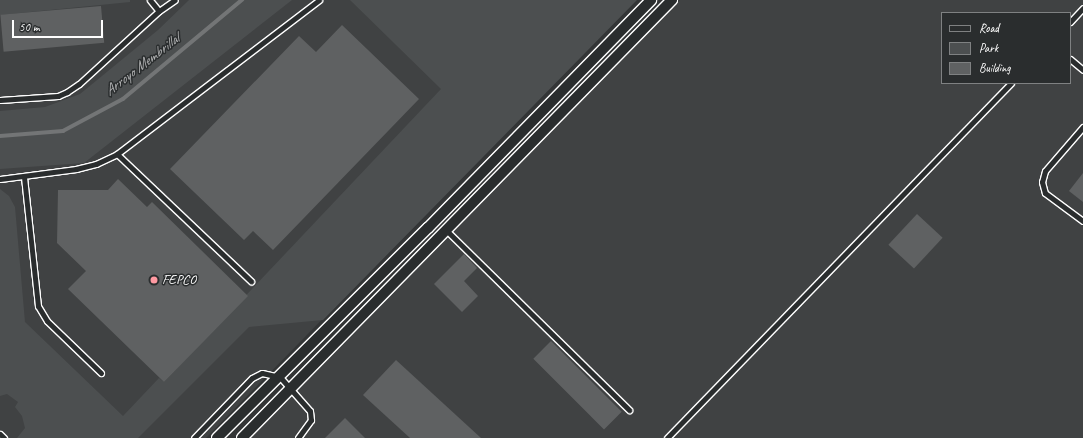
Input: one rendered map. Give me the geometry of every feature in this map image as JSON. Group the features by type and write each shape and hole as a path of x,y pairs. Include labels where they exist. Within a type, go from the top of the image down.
{"street":[{"path":"217,438 280,377 651,0"},
{"path":"656,0 665,8"},
{"path":"242,438 672,0"}],"lane":[{"path":"150,0 159,11"},
{"path":"0,100 58,96 68,92 80,84 159,11 175,0"},
{"path":"0,179 24,177 90,166 117,154 319,0"},
{"path":"1071,21 1083,8"},
{"path":"1071,60 1083,70"},
{"path":"667,438 1010,84"},
{"path":"1083,127 1045,170 1042,182 1045,193 1083,221"},
{"path":"117,154 251,281"},
{"path":"24,177 38,306 47,320 101,374"},
{"path":"446,230 629,410"},
{"path":"194,438 252,378 262,373 280,377 310,411 311,420 298,438"},
{"path":"0,434 4,438"}],"shaded area":[{"path":"0,0 635,0 206,438 0,438"},
{"path":"680,0 1083,0 1083,438 243,438"}],"green space":[{"path":"0,0 130,0 130,2 0,15"},
{"path":"189,0 292,0 84,163 0,169 0,111 45,107 80,94 158,30"},
{"path":"350,0 637,0 323,320 249,327 138,438 17,438 25,428 22,416 15,407 18,402 7,394 0,396 0,189 9,196 15,207 25,322 123,416 159,378 164,382 441,89"}],"building":[{"path":"101,6 104,43 4,52 0,15"},
{"path":"342,25 419,99 273,250 253,231 244,240 170,169 299,36 316,52"},
{"path":"1083,173 1083,202 1069,191"},
{"name":"FEPCO","path":"118,179 147,207 152,202 248,296 164,382 68,289 86,271 57,243 58,190 108,190"},
{"path":"917,214 943,238 914,269 888,245"},
{"path":"464,254 477,268 464,281 478,296 462,312 434,284"},
{"path":"551,341 622,412 604,429 533,359"},
{"path":"396,360 481,438 410,438 363,395"},
{"path":"345,418 365,438 325,438"}],"waterway":[{"name":"Arroyo Membrillal","path":"0,136 63,131 123,99 242,0"}],"place":[{"name":"FEPCO","path":"154,280"}]}
